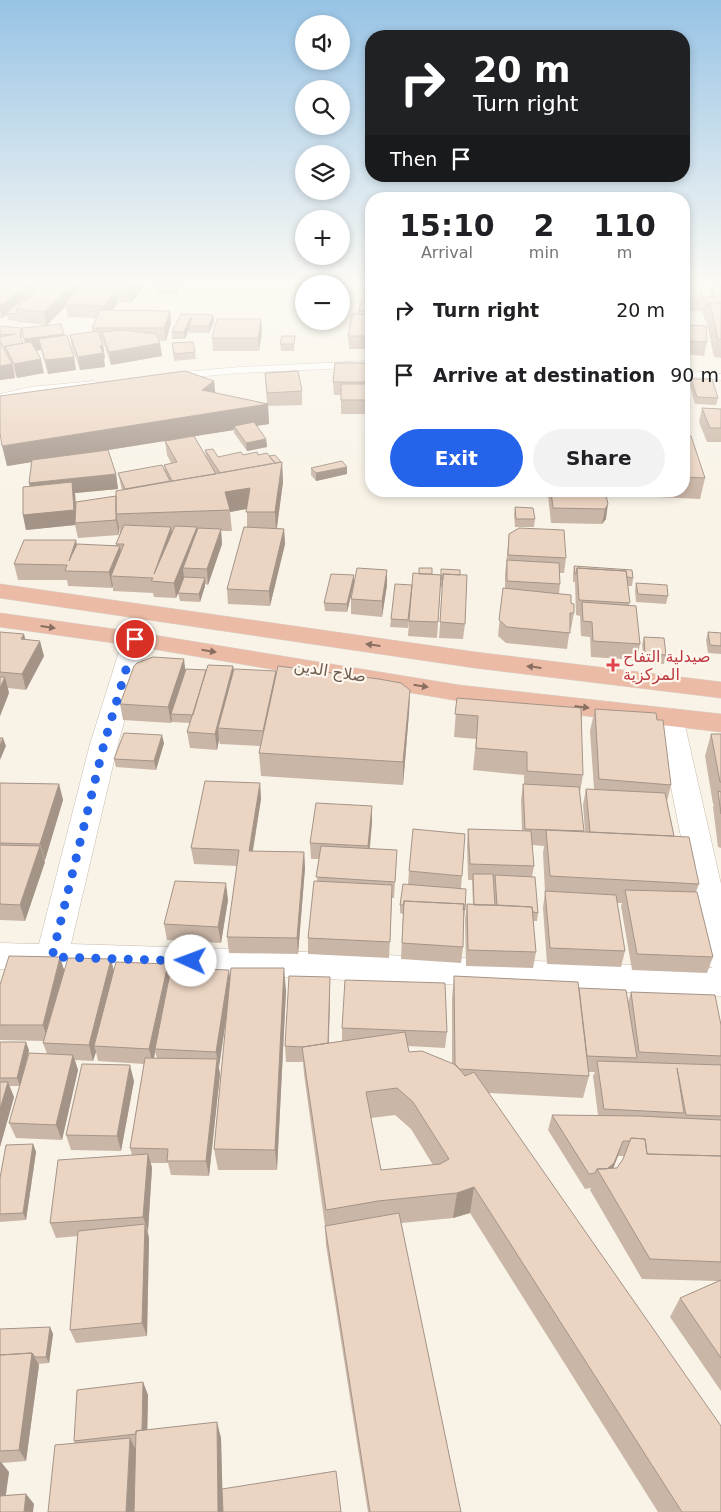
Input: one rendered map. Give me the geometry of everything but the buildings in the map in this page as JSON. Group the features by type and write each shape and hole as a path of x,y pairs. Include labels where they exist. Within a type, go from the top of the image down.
{"highway":[{"name":"صلاح الدين","path":"0,591 475,660 721,690"},
{"path":"106,635 125,608"},
{"name":"صلاح الدين","path":"0,620 135,639 459,693 721,723"}],"street":[{"path":"52,957 104,744 135,639"},
{"path":"670,717 721,957"},
{"path":"0,956 721,982"}],"lane":[{"path":"164,377 240,370 365,364"},
{"path":"690,374 721,377"},
{"path":"0,396 30,390 107,383"}],"place":[{"name":"صيدلية التفاح المركزية","path":"613,665"}],"route":[{"path":"135,639 104,744 52,957 191,961"}]}
